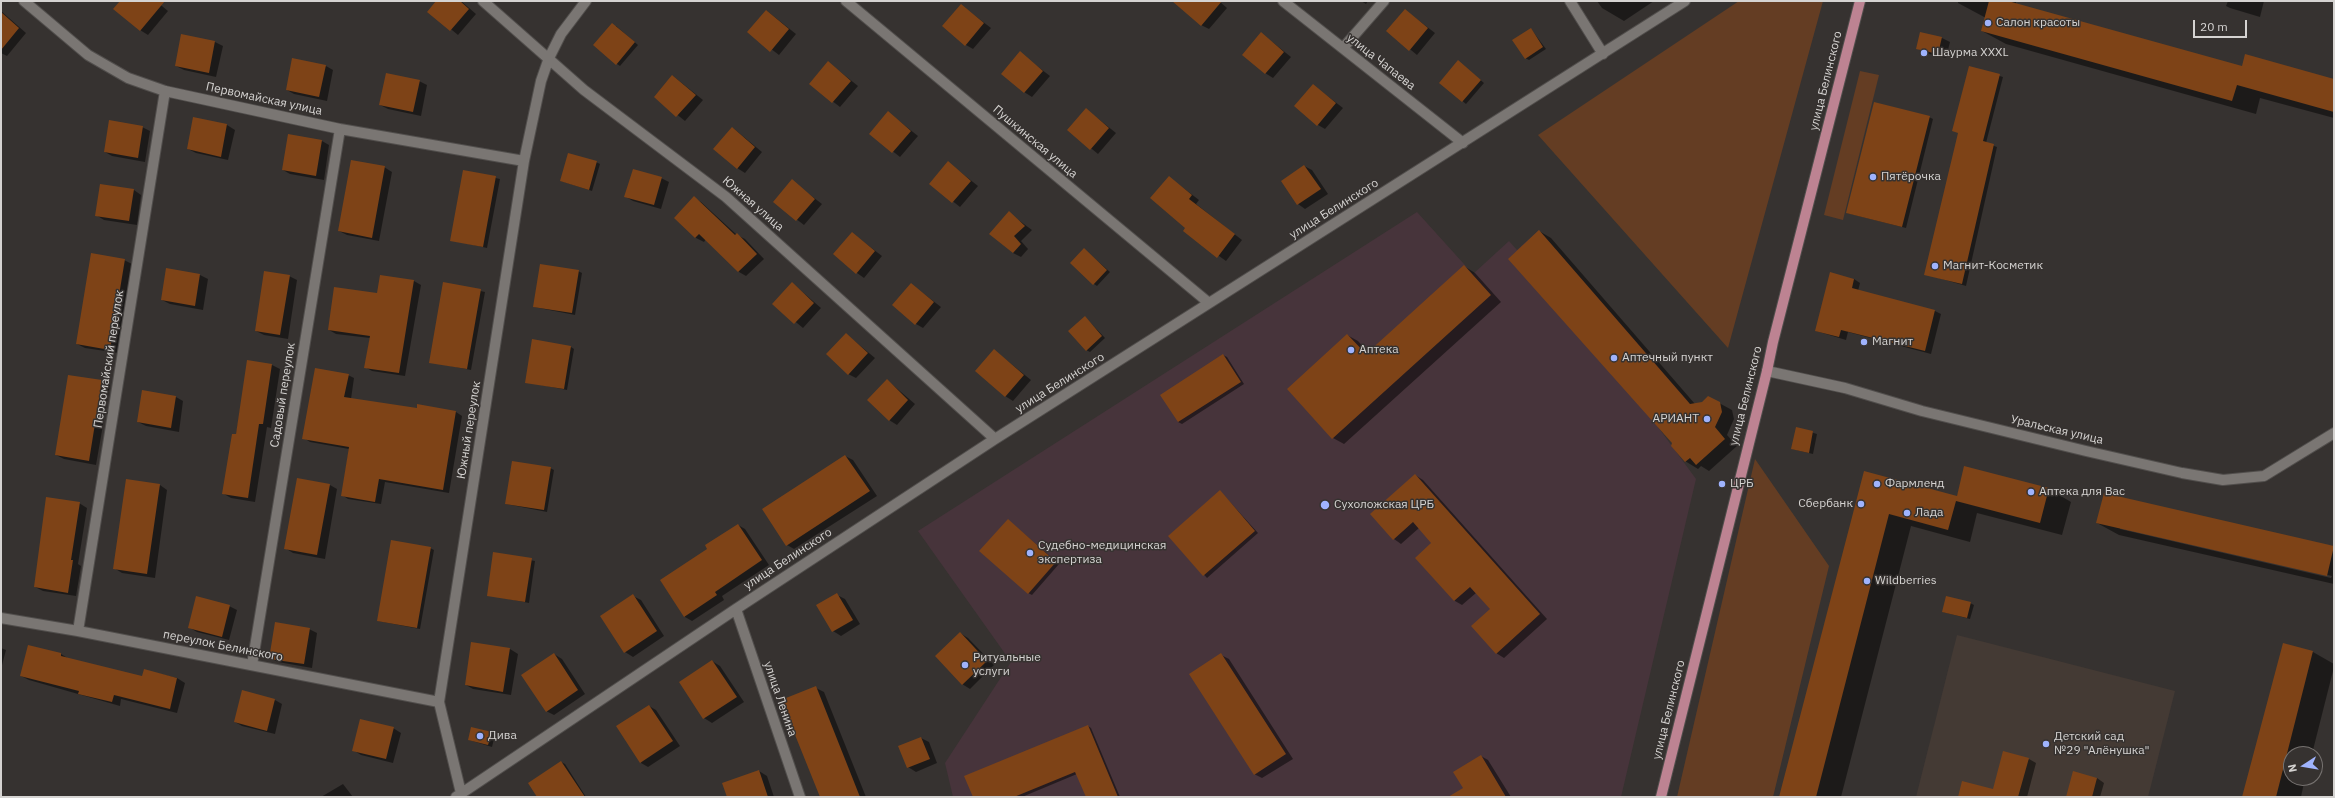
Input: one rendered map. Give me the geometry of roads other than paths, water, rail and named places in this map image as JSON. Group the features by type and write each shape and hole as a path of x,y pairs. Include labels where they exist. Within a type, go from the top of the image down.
{"main road":[{"name":"улица Белинского","path":"1661,797 1773,342 1860,1"}],"street":[{"name":"Первомайская улица","path":"24,1 88,55 128,78 165,91 340,129 524,162"},
{"name":"Южная улица","path":"483,1 584,90 726,197 995,439"},
{"name":"Южный переулок","path":"439,702 524,162 541,81 549,58 561,34 586,1"},
{"name":"Пушкинская улица","path":"846,1 1209,304"},
{"name":"улица Чапаева","path":"1283,1 1463,143"},
{"path":"1343,48 1384,1"},
{"path":"1570,1 1604,54"},
{"name":"улица Белинского","path":"458,795 736,609 995,439 1604,54 1685,1"},
{"name":"Первомайский переулок","path":"78,631 165,91"},
{"name":"Садовый переулок","path":"252,665 340,129"},
{"name":"Уральская улица","path":"1767,371 1846,388 1922,411 2182,473 2223,480 2264,476 2334,433"},
{"name":"улица Ленина","path":"736,609 800,797"},
{"name":"переулок Белинского","path":"1,618 78,631 439,702"},
{"path":"439,702 458,795"}],"place":[{"name":"Салон красоты","path":"1988,23"},
{"name":"Шаурма XXXL","path":"1924,53"},
{"name":"Пятёрочка","path":"1873,177"},
{"name":"Магнит-Косметик","path":"1935,266"},
{"name":"Магнит","path":"1864,342"},
{"name":"Аптека","path":"1351,350"},
{"name":"Аптечный пункт","path":"1614,358"},
{"name":"АРИАНТ","path":"1707,419"},
{"name":"ЦРБ","path":"1722,484"},
{"name":"Фармленд","path":"1877,484"},
{"name":"Аптека для Вас","path":"2031,492"},
{"name":"Сбербанк","path":"1861,504"},
{"name":"Сухоложская ЦРБ","path":"1325,505"},
{"name":"Лада","path":"1907,513"},
{"name":"Судебно-медицинская экспертиза","path":"1030,553"},
{"name":"Wildberries","path":"1867,581"},
{"name":"Ритуальные услуги","path":"965,665"},
{"name":"Дива","path":"480,736"},
{"name":"Детский сад №29 \"Алёнушка\"","path":"2046,744"}]}
